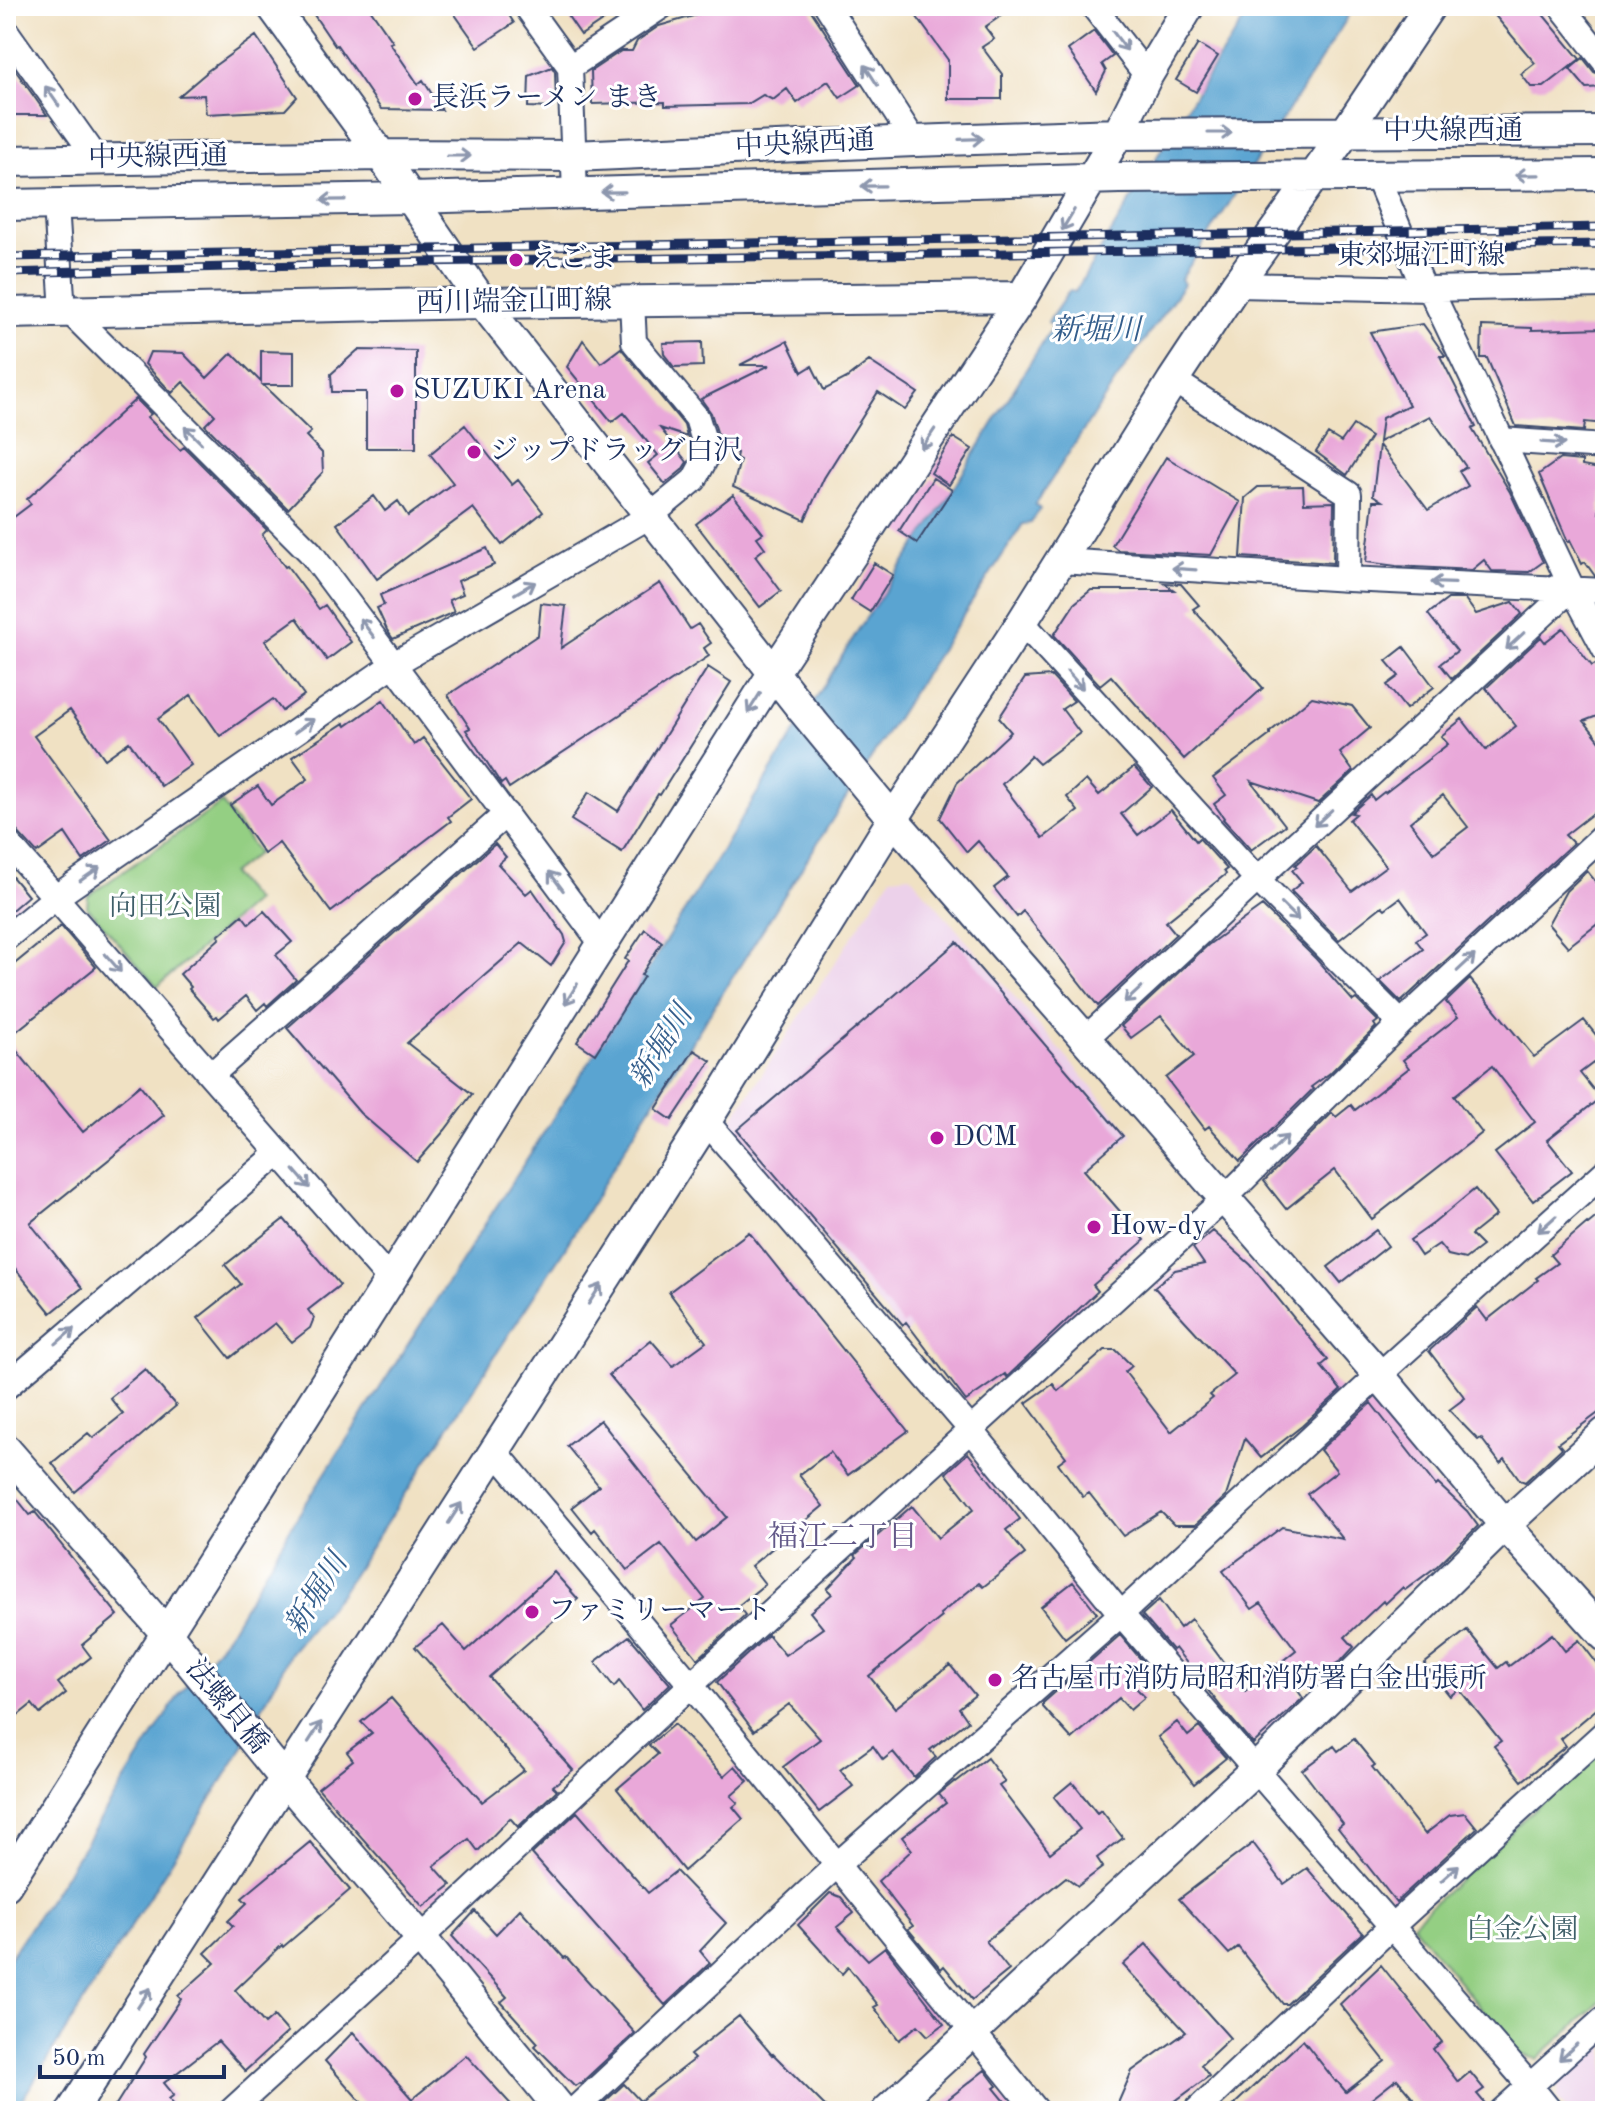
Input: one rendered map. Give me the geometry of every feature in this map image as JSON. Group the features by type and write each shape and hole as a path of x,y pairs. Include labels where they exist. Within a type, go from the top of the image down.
{"street":[{"path":"272,6 381,155 483,303 802,709 893,819 1379,1375 1505,1525 1605,1636"},
{"path":"526,6 570,67 575,193"},
{"path":"570,67 662,6"},
{"path":"827,6 914,141"},
{"path":"1093,6 1147,76"},
{"path":"6,1885 173,1642 390,1280 774,672 1022,297 1106,179 1130,134 1147,76 1189,6"},
{"path":"80,2107 279,1772 495,1451 1173,380 1430,6"},
{"path":"1561,6 1605,62"},
{"path":"6,31 97,159"},
{"name":"中央線西通","path":"6,161 381,155 573,156 1130,134 1605,131"},
{"name":"中央線西通","path":"6,205 411,198 1106,179 1605,174"},
{"path":"1377,176 1427,289 1605,650"},
{"path":"56,204 66,312 310,552 602,944"},
{"name":"東郊堀江町線","path":"1236,285 1427,289 1605,285"},
{"name":"西川端金山町線","path":"18,313 483,303 1022,297"},
{"path":"6,938 56,897 394,664 650,516 694,480 708,454 697,418 634,342 632,301"},
{"path":"6,332 18,313"},
{"path":"1173,380 1349,494 1348,579"},
{"path":"1501,440 1605,447"},
{"path":"1060,561 1605,591"},
{"path":"1085,1039 1572,588"},
{"path":"1022,622 1257,879 1401,1023"},
{"path":"211,1075 506,814"},
{"path":"231,2111 691,1685 1224,1199 1401,1023 1605,834"},
{"path":"6,841 390,1280"},
{"path":"706,1121 971,1430 1121,1614 1550,2111"},
{"path":"6,1387 279,1153"},
{"path":"573,2111 838,1864 1121,1614 1379,1375 1605,1172"},
{"path":"887,2111 1255,1770 1505,1525 1605,1433"},
{"name":"法螺貝橋","path":"6,1450 173,1642 562,2111"},
{"path":"495,1451 838,1864 1037,2111"},
{"path":"1196,2111 1392,1926 1605,1732"},
{"path":"1502,2111 1605,2018"}],"shaded area":[{"path":"910,875 1133,1135 904,1335 736,1135 732,1120 891,877"},
{"path":"1605,2040 1605,2111 1568,2111 1558,2099 1559,2083"}],"green space":[{"name":"向田公園","path":"222,803 258,853 231,874 255,901 157,987 87,907 88,896"},
{"name":"白金公園","path":"1605,1742 1605,1998 1537,2059 1518,2054 1412,1924"}],"water":[{"name":"新堀川","path":"1253,6 1355,6 1181,279 1184,284 1115,382 1035,505 1040,509 1031,523 1023,524 911,695 565,1248 341,1593 291,1652 237,1757 15,2111 6,2111 6,1963 180,1693 227,1636 294,1522 639,984 860,627 942,507 1052,327 1048,322 1069,291 1075,292 1186,109"}],"building":[{"path":"308,6 368,6 418,84 423,80 442,110 381,109"},
{"path":"449,6 503,6 514,23 478,47"},
{"path":"561,6 624,6 581,35"},
{"path":"691,6 808,6 860,85 840,98 828,81 797,103 787,89 773,100 763,95 748,104 592,104 591,71 621,51 632,51 637,41 659,26 697,15"},
{"path":"909,6 1015,6 985,27 994,39 982,47 1002,74 1002,99 948,99 948,60"},
{"path":"1487,6 1536,6 1580,59 1544,87 1531,87 1521,74 1535,63"},
{"path":"1094,31 1113,56 1102,64 1106,71 1096,91 1068,50"},
{"path":"256,36 297,97 285,110 206,114 204,95 179,96 206,72"},
{"path":"1198,44 1218,56 1196,92 1176,80"},
{"path":"6,57 47,115 6,115"},
{"path":"1583,58 1594,72 1605,77 1605,87 1586,88 1570,69"},
{"path":"552,67 555,72 556,103 551,108 528,107 529,76"},
{"path":"1423,324 1444,354 1440,356 1476,427 1472,429 1510,492 1543,562 1529,572 1492,571 1484,560 1472,570 1366,562 1373,501 1382,501 1373,495 1379,445 1428,510 1468,486 1459,471 1466,467 1430,416 1379,442 1382,418 1409,405 1370,332"},
{"path":"1482,326 1532,330 1605,328 1605,424 1585,422 1584,431 1516,426 1487,358 1481,358"},
{"path":"583,340 601,363 621,348 684,425 687,437 660,428 687,462 665,484 648,463 658,455 624,413 612,422 567,367"},
{"path":"787,341 802,372 812,366 824,390 869,361 918,393 905,410 878,392 824,478 805,520 733,487 740,460 736,458 737,453 722,448 711,413 701,399 770,365 740,365"},
{"path":"702,342 703,366 674,367 664,354 663,343"},
{"path":"358,350 416,351 416,448 366,448 366,392 332,392 331,374"},
{"path":"261,351 294,352 294,385 263,385 311,432 306,436 322,453 323,472 288,509 205,425 215,415 183,382 172,393 145,364 150,352 183,353 207,378 232,353 261,382"},
{"path":"136,399 151,414 147,417 180,450 184,447 267,530 262,535 285,567 319,609 325,605 351,642 327,660 297,618 265,641 304,695 282,711 273,699 220,736 191,695 158,719 191,765 161,786 129,742 105,759 70,710 34,736 111,840 83,860 65,833 37,853 17,831 6,826 6,523 31,504 27,499"},
{"path":"465,425 512,485 518,480 543,512 502,545 473,508 377,579 337,524 374,496 385,511 398,501 408,516 453,483 430,454"},
{"path":"1353,425 1371,437 1347,475 1316,452 1328,434 1341,442"},
{"path":"953,437 972,449 949,485 931,473"},
{"path":"1166,457 1240,502 1211,555 1118,550 1112,545"},
{"path":"1560,459 1582,461 1582,466 1605,470 1599,513 1605,513 1605,576 1595,576 1585,562 1582,564 1570,540 1568,542 1539,474"},
{"path":"933,478 952,490 917,543 899,531"},
{"path":"1303,486 1304,503 1334,502 1333,563 1241,557 1245,498 1258,487"},
{"path":"733,495 763,533 757,537 765,548 755,556 781,591 760,607 696,524"},
{"path":"487,548 494,565 458,581 463,594 449,600 454,612 393,639 377,608 384,605 380,595"},
{"path":"874,563 893,575 870,612 851,600"},
{"path":"660,583 690,629 698,624 711,643 704,648 709,656 509,788 505,781 501,784 466,730 470,728 448,695 538,635 541,603 566,606 561,648"},
{"path":"1164,583 1181,584 1199,605 1193,609 1263,688 1184,759 1111,676 1100,685 1054,635 1075,603 1091,590 1174,590"},
{"path":"1448,599 1465,599 1476,614 1513,602 1522,614 1452,679 1440,664 1457,651 1428,614"},
{"path":"1563,628 1592,666 1595,664 1605,677 1605,713 1584,721 1605,747 1605,804 1565,835 1573,843 1401,1002 1380,981 1423,949 1416,940 1426,933 1400,898 1385,909 1382,906 1339,940 1291,891 1302,882 1292,870 1316,846 1352,891 1386,866 1349,820 1356,814 1351,813 1371,795 1374,800 1385,793 1448,744 1441,736 1462,719 1486,750 1516,726 1486,688 1541,637 1545,642","holes":["1443,795 1468,827 1434,853 1410,822"]},
{"path":"1404,647 1434,687 1406,709 1387,685 1399,676 1386,661"},
{"path":"708,667 731,682 622,852 571,820 589,792 618,811"},
{"path":"1051,676 1074,701 1062,709 1080,733 1039,764 1031,756 1002,784 1043,838 1078,811 1067,797 1086,780 1099,795 1134,767 1152,787 1121,814 1138,835 1171,810 1196,841 1199,838 1227,869 1224,871 1226,874 1166,922 1176,934 1098,1006 1023,911 1017,917 994,888 1008,877 978,841 967,852 940,818 957,783 1011,732 999,718 1025,678"},
{"path":"1312,697 1352,706 1370,728 1340,753 1353,771 1318,803 1251,781 1285,825 1251,850 1214,804 1226,795 1213,778 1270,735"},
{"path":"383,700 414,745 423,738 471,799 448,817 451,821 331,912 279,843 264,854 230,805 258,786 271,805 308,779 292,757"},
{"path":"495,844 506,857 498,864 526,894 532,889 566,942 551,966 522,943 407,1043 472,1094 417,1162 360,1113 287,1028"},
{"path":"6,864 12,871 9,873 28,896 6,915"},
{"path":"1587,871 1605,893 1605,918 1568,947 1548,924 1566,891"},
{"path":"1262,906 1353,1001 1356,999 1378,1021 1374,1024 1376,1027 1330,1073 1311,1087 1313,1089 1240,1161 1209,1126 1205,1129 1166,1078 1194,1056 1161,1016 1131,1038 1121,1026 1208,945"},
{"path":"264,911 292,942 276,955 296,980 267,1006 265,1003 257,1010 246,996 219,1019 217,1016 214,1018 180,974 242,915 249,924"},
{"path":"61,926 96,967 7,1039 83,1132 140,1085 164,1115 30,1223 82,1288 51,1313 6,1257 6,971"},
{"path":"645,929 662,942 595,1054 577,1042"},
{"path":"957,942 1123,1136 1084,1170 1145,1240 1093,1285 1098,1291 1007,1377 1005,1374 966,1401 906,1322 903,1325 737,1130"},
{"path":"1470,979 1534,1057 1584,1020 1605,1046 1605,1054 1580,1073 1600,1098 1547,1140 1572,1171 1533,1201 1495,1153 1535,1122 1492,1066 1454,1096 1482,1133 1372,1219 1335,1170 1286,1209 1264,1181 1332,1113 1336,1117 1351,1105 1355,1110 1409,1068 1403,1060 1458,1017 1446,1002"},
{"path":"694,1050 711,1061 672,1120 656,1109"},
{"path":"1475,1189 1496,1215 1471,1235 1482,1246 1465,1259 1448,1255 1439,1244 1421,1256 1410,1240"},
{"path":"1605,1210 1605,1408 1558,1443 1562,1448 1525,1482 1520,1480 1505,1459 1500,1463 1481,1438 1478,1440 1449,1410 1465,1398 1429,1351 1477,1307 1487,1320 1538,1280 1536,1278 1557,1263 1550,1255"},
{"path":"284,1219 340,1285 308,1310 314,1318 310,1328 292,1342 275,1323 230,1358 198,1318 241,1284 225,1265"},
{"path":"1376,1230 1388,1246 1341,1283 1328,1267"},
{"path":"1213,1231 1251,1265 1328,1360 1321,1366 1341,1390 1261,1458 1245,1439 1226,1496 1195,1525 1174,1525 1161,1512 1123,1536 1089,1493 1083,1497 1058,1463 1066,1457 1026,1403 1053,1384 1058,1391 1105,1350 1116,1350 1132,1366 1125,1372 1171,1432 1213,1398 1210,1395 1235,1375 1154,1287 1175,1270 1204,1264 1193,1248"},
{"path":"749,1232 908,1431 848,1475 830,1452 799,1475 823,1506 751,1566 765,1584 738,1606 745,1615 698,1659 671,1625 705,1599 661,1544 627,1570 595,1529 592,1532 572,1507 599,1486 567,1446 600,1420 696,1542 727,1517 609,1375 651,1340 673,1366 706,1342 669,1292"},
{"path":"145,1369 176,1406 75,1492 52,1463 88,1433 93,1438 123,1414 110,1398"},
{"path":"1371,1403 1436,1486 1438,1484 1467,1511 1478,1526 1437,1566 1405,1590 1403,1587 1385,1604 1383,1601 1345,1637 1354,1647 1342,1660 1296,1688 1303,1698 1253,1744 1175,1648 1172,1650 1142,1615 1159,1600 1180,1628 1191,1619 1245,1691 1296,1650 1261,1603 1252,1609 1223,1571 1282,1527 1343,1539 1307,1494 1337,1471 1320,1450"},
{"path":"968,1453 1020,1519 1006,1530 1025,1554 983,1587 979,1583 869,1676 895,1708 950,1665 975,1695 959,1708 968,1721 930,1750 936,1757 914,1777 893,1752 883,1760 873,1746 840,1770 853,1786 819,1812 783,1767 820,1739 789,1704 754,1731 717,1682 768,1635 785,1655 823,1628 810,1612 832,1594 827,1589 857,1557 855,1555 912,1506 938,1538 974,1509 946,1473"},
{"path":"6,1485 30,1515 35,1512 118,1615 82,1645 91,1657 58,1683 66,1693 40,1714 32,1704 6,1725"},
{"path":"554,1572 578,1599 489,1677 573,1770 553,1786 557,1790 518,1827 510,1818 478,1851 469,1839 434,1866 451,1885 423,1907 318,1788 353,1760 347,1752 372,1733 361,1722 391,1698 482,1802 524,1770 415,1647 443,1625 466,1651"},
{"path":"1073,1582 1097,1613 1065,1638 1041,1607"},
{"path":"1467,1630 1498,1668 1506,1662 1509,1666 1552,1634 1565,1651 1579,1640 1605,1674 1605,1702 1561,1739 1566,1746 1522,1781 1494,1746 1501,1741 1459,1689 1450,1696 1424,1664"},
{"path":"1120,1635 1150,1670 1133,1685 1145,1697 1130,1710 1119,1698 1072,1739 1043,1707 1043,1703"},
{"path":"629,1636 670,1684 642,1710 619,1681 614,1687 595,1662"},
{"path":"1177,1722 1188,1736 1199,1727 1226,1758 1194,1784 1158,1737"},
{"path":"674,1724 724,1776 735,1766 748,1781 731,1796 738,1803 733,1807 743,1819 684,1871 617,1789 658,1754 649,1745"},
{"path":"1354,1739 1425,1834 1450,1815 1465,1813 1477,1828 1396,1902 1338,1828 1343,1824 1302,1770 1334,1746 1338,1751"},
{"path":"987,1758 1005,1782 999,1786 1050,1853 1080,1829 1054,1797 1072,1782 1097,1813 1101,1810 1123,1838 1097,1858 1103,1867 1078,1886 1066,1877 986,1941 1009,1970 972,2000 908,1929 913,1926 878,1881 912,1850 902,1837 946,1803 939,1794"},
{"path":"577,1812 648,1893 676,1871 726,1923 700,1951 710,1963 665,2005 532,1854"},
{"path":"310,1842 350,1890 282,1945 235,1990 265,2024 274,2016 288,2032 245,2071 218,2041 164,2083 174,2095 169,2099 179,2111 112,2111 146,2057 144,2054 181,1999 178,1996 215,1963 205,1953 233,1926 228,1921 247,1903 242,1898"},
{"path":"1253,1843 1284,1884 1307,1868 1363,1933 1287,2004 1283,2004 1238,1947 1229,1954 1179,1899"},
{"path":"830,1893 841,1897 854,1913 837,1927 868,1960 885,1947 944,2024 928,2036 918,2025 899,2040 874,2007 878,2005 848,1967 842,1974 798,1925"},
{"path":"520,1909 635,2033 575,2086 535,2046 538,2043 501,2002 507,1997 452,1936 475,1911 496,1934"},
{"path":"1146,1944 1230,2038 1201,2065 1209,2076 1174,2102 1181,2111 1124,2111 1118,2103 1132,2071 1186,2032 1123,1965"},
{"path":"1381,1965 1442,2042 1433,2049 1458,2082 1470,2072 1484,2089 1477,2094 1488,2107 1487,2111 1424,2111 1397,2079 1360,2108 1363,2111 1227,2111 1303,2040 1346,2092 1385,2061 1340,2004"},
{"path":"739,2016 772,2055 830,2111 605,2111 600,2106 624,2084 640,2101 694,2059 690,2055"},
{"path":"353,2032 412,2099 466,2055 517,2111 369,2111 325,2061"},
{"path":"985,2070 997,2086 994,2088 1013,2111 933,2111"}],"railway":[{"path":"6,257 1605,227"},
{"path":"6,273 413,262 1605,244"}],"place":[{"name":"長浜ラーメン まき","path":"415,99"},
{"name":"えごま","path":"516,260"},
{"name":"SUZUKI Arena","path":"397,391"},
{"name":"ジップドラッグ白沢","path":"474,452"},
{"name":"DCM","path":"937,1138"},
{"name":"How-dy","path":"1094,1227"},
{"name":"ファミリーマート","path":"532,1612"},
{"name":"名古屋市消防局昭和消防署白金出張所","path":"995,1680"}],"district":[{"name":"福江二丁目","path":"843,1538"}]}
